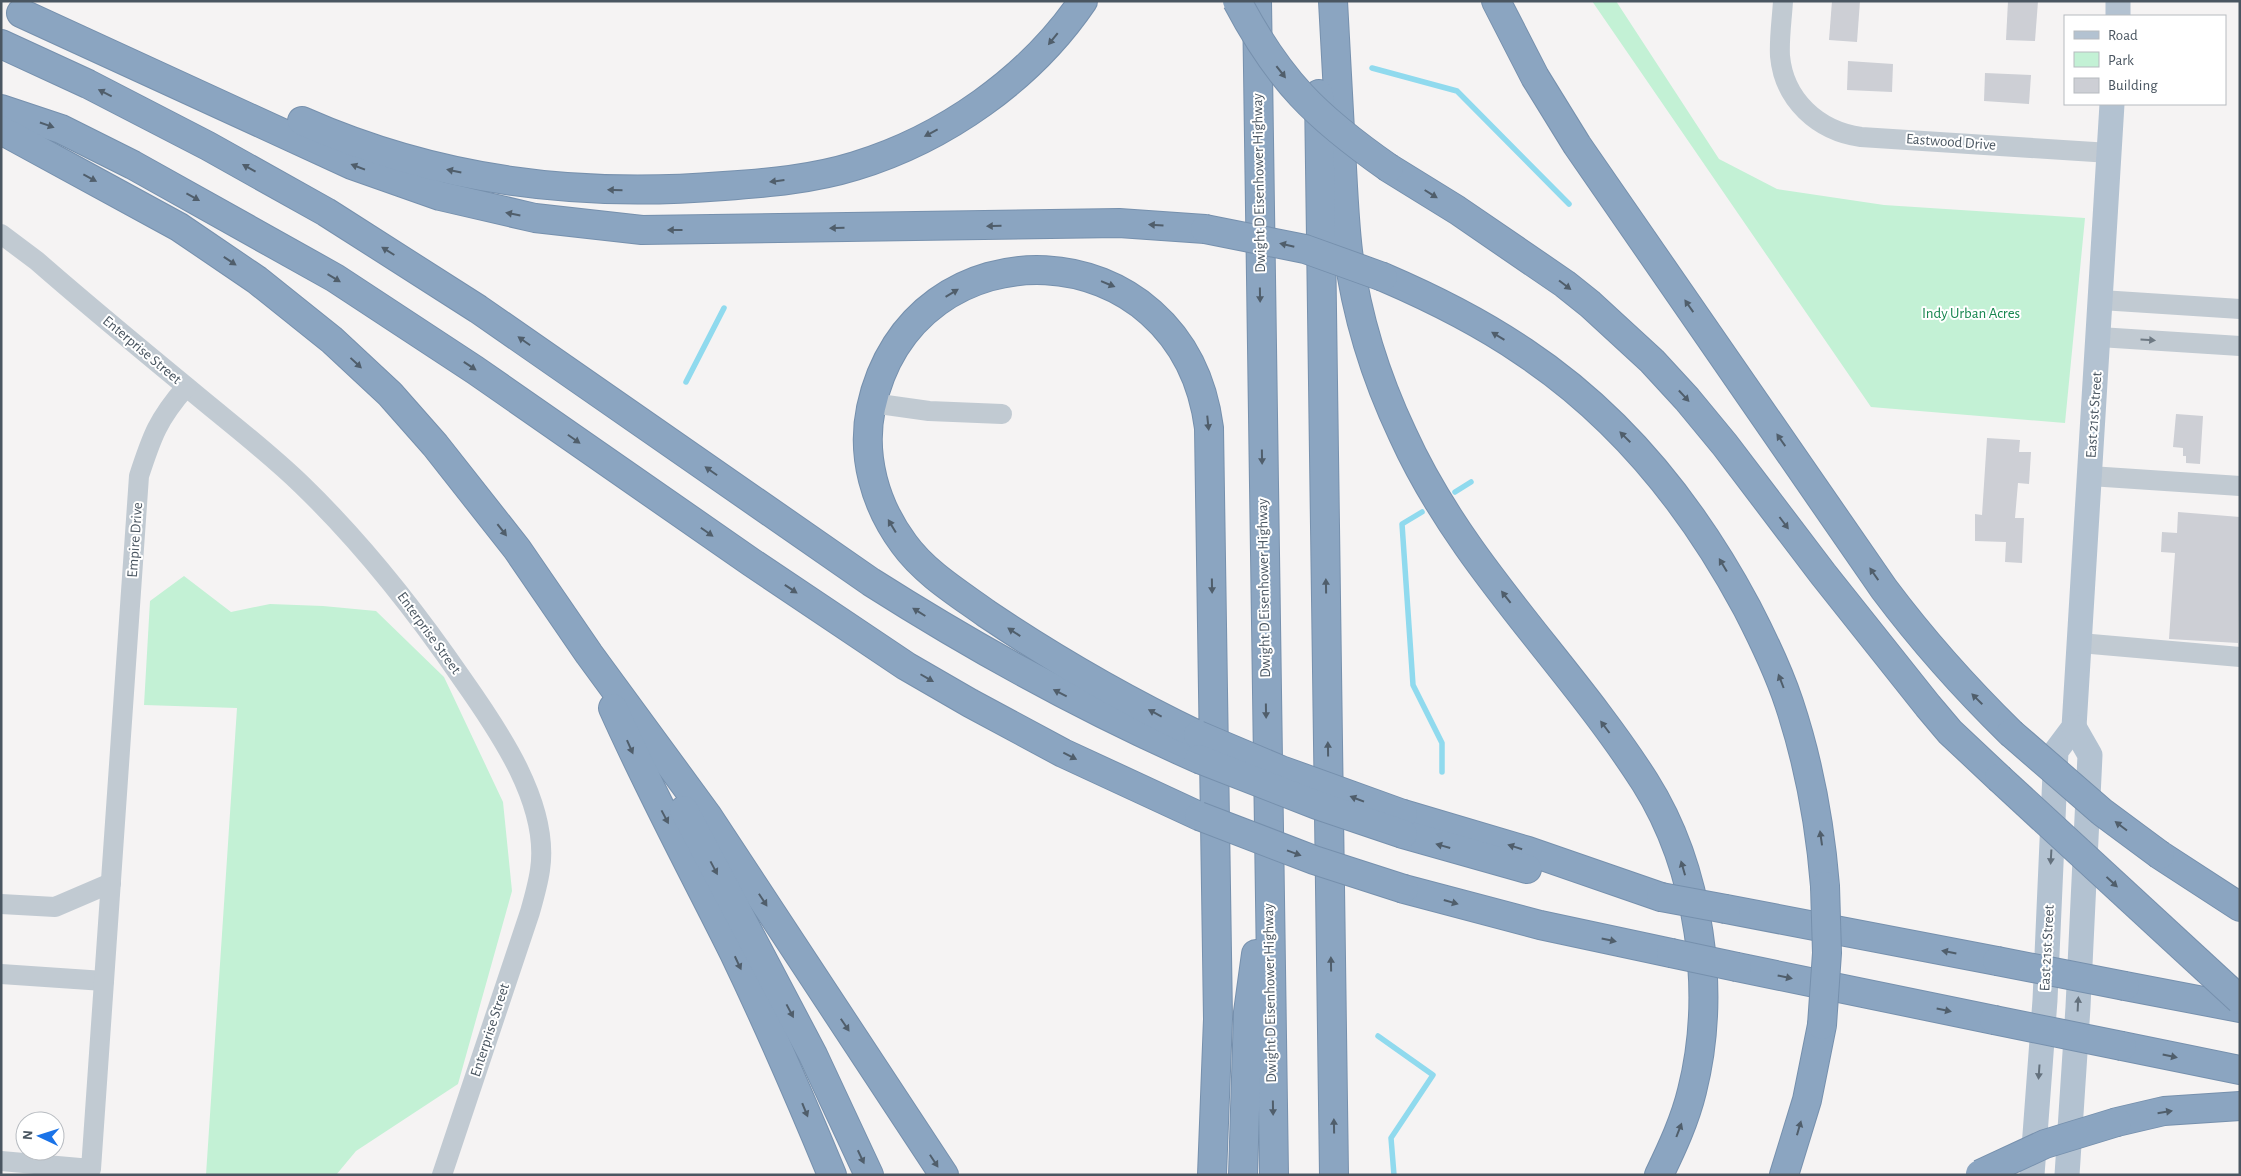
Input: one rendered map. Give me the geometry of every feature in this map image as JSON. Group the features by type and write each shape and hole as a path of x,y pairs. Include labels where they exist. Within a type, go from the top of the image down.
{"highway":[{"path":"11,10 192,73 341,139 388,155 485,178 538,185 614,190 698,188 790,180 855,166 885,154 947,125 999,90 1043,52 1083,1"},
{"path":"1237,1 1261,45 1307,103 1345,137 1389,168 1464,215 1564,284 1590,304 1652,361 1704,418 1883,652 1950,732 2240,1000"},
{"name":"Dwight D Eisenhower Highway","path":"1257,1 1268,867 1274,1175"},
{"path":"1318,1 1334,1175"},
{"path":"1333,1 1348,252 1364,324 1388,400 1403,436 1424,476 1464,543 1583,698 1646,784 1678,850 1696,913 1703,979 1698,1065 1691,1094 1671,1150 1659,1175"},
{"path":"1496,1 1535,78 1577,145 1884,589 1938,657 1971,694 2011,733 2102,812 2160,855 2240,907"},
{"path":"11,10 352,165 440,196 536,218 642,230 1120,223 1205,229 1305,250 1383,277 1467,317 1525,352 1606,417 1654,468 1688,511 1736,586 1768,648 1782,684 1810,777 1820,834 1825,886 1828,953 1822,1025 1807,1100 1784,1175"},
{"path":"1,44 88,84 208,146 326,212 478,309 871,582 913,609 1033,679 1110,718 1198,747"},
{"path":"1,109 61,129 134,165 335,278 476,370 751,562 906,666 1063,753 1199,816 1314,860 1404,889 1540,925 2240,1070"},
{"path":"1,130 180,227 257,280 332,340 390,394 435,445 517,549 588,654 707,815 944,1175"},
{"path":"1212,1175 1218,1018 1209,428 1206,402 1194,369 1166,326 1157,316 1126,292 1109,284 1076,274 1040,271 1016,272 984,278 960,288 939,301 914,323 886,359 869,417 868,454 874,485 894,530 918,561 966,599 1037,647 1109,689 1198,747 1318,805 1403,824 1505,864 1661,897 2240,1008"},
{"path":"588,654 643,774 682,849 769,1028 832,1175"},
{"path":"658,751 691,825 813,1055 869,1175"},
{"path":"1243,1175 1248,1012 1268,867"},
{"path":"1980,1174 2046,1144 2117,1122 2164,1111 2240,1106"}],"main road":[{"path":"2118,1 2118,15"},
{"name":"East 21st Street","path":"2032,1175 2044,1000 2056,751 2074,727 2112,105"},
{"path":"2067,1175 2078,1007 2090,755 2074,727"}],"street":[{"name":"Eastwood Drive","path":"1783,1 1781,62 1792,94 1802,107 1821,124 1837,132 1853,136 2110,153"},
{"name":"Enterprise Street","path":"1,234 37,261 248,437 302,485 343,527 393,584 434,637 472,692 508,750 530,795 538,827 540,852 540,869 535,891 442,1175"},
{"path":"2101,300 2240,309"},
{"path":"2099,337 2240,346"},
{"name":"Empire Drive","path":"1,1161 91,1169 139,476 155,429 168,408 186,387"},
{"path":"872,402 929,410 1002,414"},
{"path":"2090,476 2240,486"},
{"path":"2080,643 2240,657"},
{"path":"1,904 55,907 111,883"},
{"path":"1,974 104,981"}],"green space":[{"name":"Indy Urban Acres","path":"1592,1 1616,1 1719,159 1777,189 1884,205 2085,218 2065,423 1871,407"},
{"path":"184,576 231,612 270,604 376,611 444,677 503,802 512,891 458,1084 356,1151 336,1175 206,1175 237,708 144,705 150,601"}],"building":[{"path":"1832,1 1860,1 1857,42 1829,40"},
{"path":"2008,1 2038,1 2035,41 2006,40"},
{"path":"1848,61 1893,64 1892,92 1847,90"},
{"path":"1985,73 2031,75 2029,104 1984,101"},
{"path":"2176,414 2203,416 2200,464 2186,463 2186,456 2183,456 2183,448 2173,447"},
{"path":"1987,438 2020,440 2019,452 2031,452 2029,484 2018,483 2015,518 2024,518 2022,563 2005,562 2006,542 1975,541 1975,514 1982,515"},
{"path":"2178,512 2240,517 2238,643 2169,639 2175,553 2161,552 2162,532 2177,533"}],"waterway":[{"path":"1372,68 1457,91 1569,204"},
{"path":"686,382 724,308"},
{"path":"1455,492 1471,482"},
{"path":"1422,512 1402,524 1413,685 1442,743 1442,772"},
{"path":"1378,1036 1433,1075 1391,1138 1394,1175"}]}
